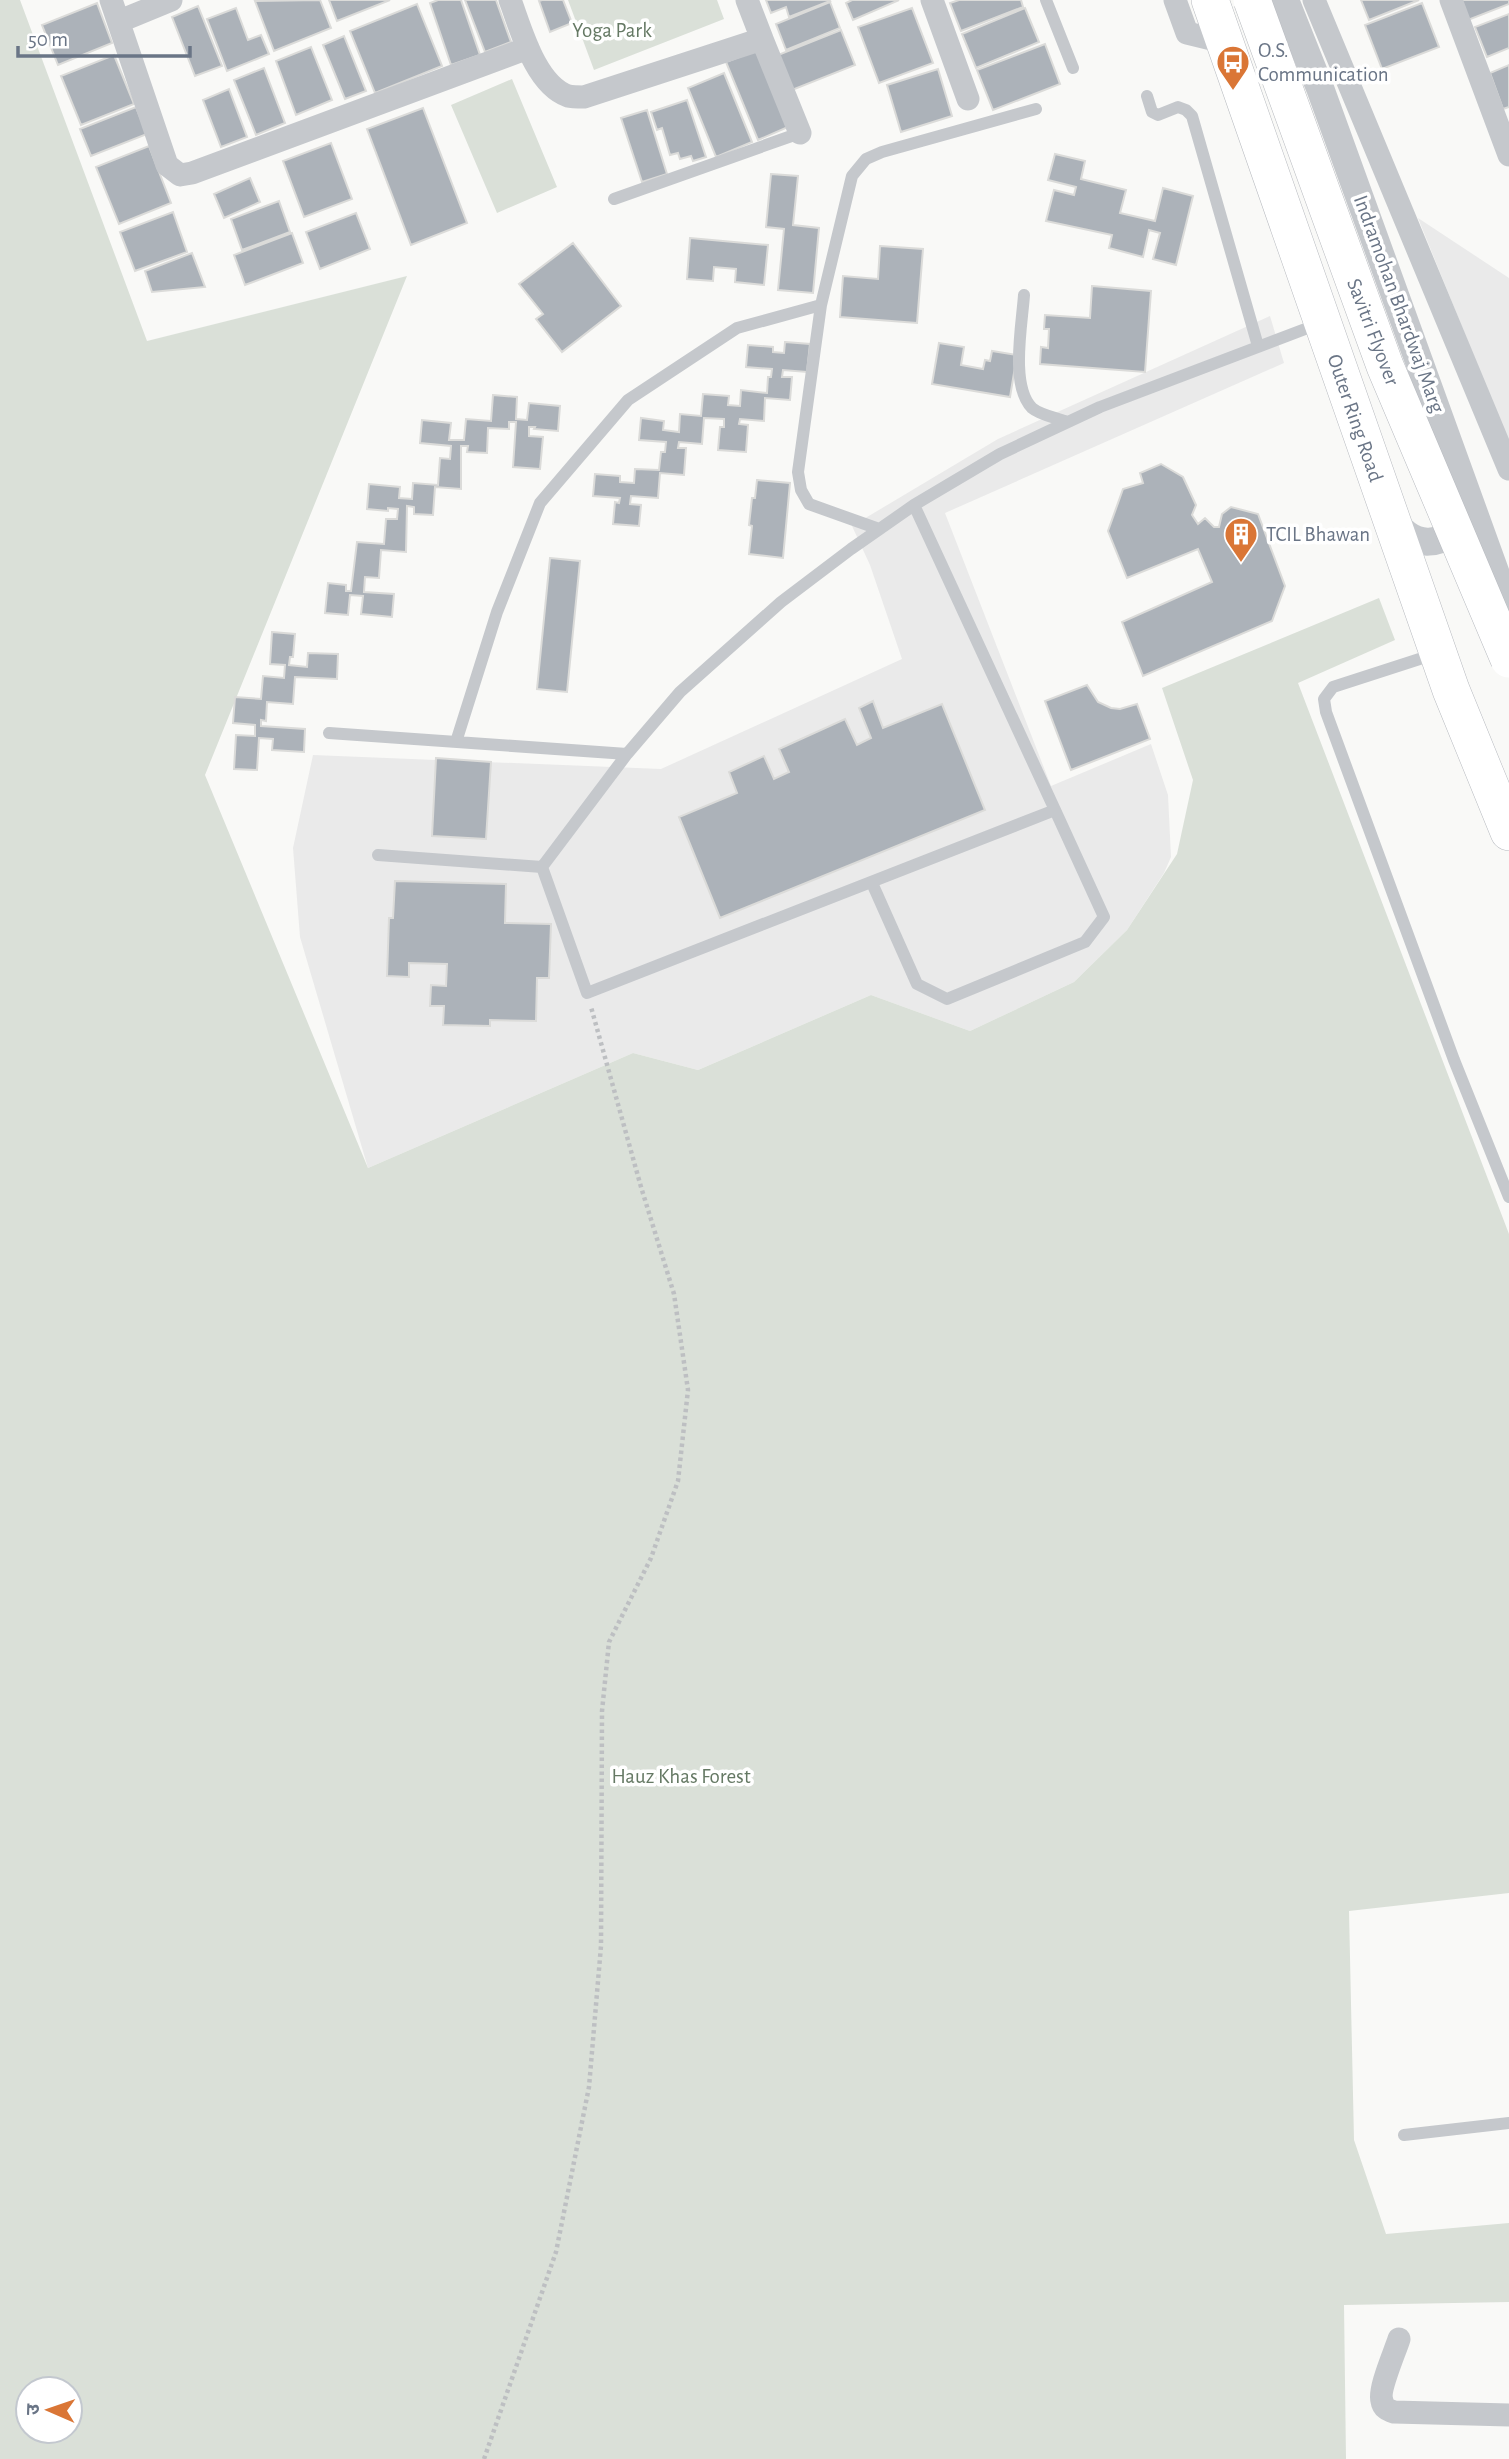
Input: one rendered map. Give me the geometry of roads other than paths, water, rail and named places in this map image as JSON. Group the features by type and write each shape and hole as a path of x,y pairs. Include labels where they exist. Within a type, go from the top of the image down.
{"main road":[{"name":"Outer Ring Road","path":"1210,0 1451,690 1509,832"},
{"name":"Savitri Flyover","path":"1252,0 1385,366 1509,659"}],"street":[{"path":"172,0 115,11 167,166 180,175 192,173 528,48"},
{"path":"510,0 528,48 547,81 568,96 584,97 762,38"},
{"path":"747,0 800,132"},
{"path":"932,0 968,99"},
{"path":"1175,0 1187,33 1224,42"},
{"name":"Indramohan Bhardwaj Marg","path":"1285,0 1320,88 1509,610"},
{"path":"1314,0 1509,469"},
{"path":"1451,0 1509,155"},
{"path":"1389,515 1400,531 1418,541 1437,541 1455,532 1467,515 1469,496"},
{"path":"1399,2339 1382,2393 1382,2403 1387,2410 1509,2415"}],"lane":[{"path":"1046,0 1073,68"},
{"path":"1147,96 1152,112 1158,116 1178,107 1192,116 1258,346"},
{"path":"879,529 809,503 801,490 798,472 821,305 852,176 866,159 882,152 1036,108"},
{"path":"614,199 800,132"},
{"path":"1024,295 1019,379 1022,393 1033,409 1068,422"},
{"path":"456,742 497,612 540,503 628,400 737,328 821,305"},
{"path":"542,867 627,754 680,692 781,602 879,529 1000,454 1100,407 1322,323"},
{"path":"872,883 917,984 947,999 1085,942 1104,917 914,505"},
{"path":"1439,652 1333,687 1324,699 1326,712 1454,1060 1509,1197"},
{"path":"329,733 627,754"},
{"path":"542,867 587,993 1055,810"},
{"path":"378,855 542,867"},
{"path":"1404,2135 1509,2123"}],"place":[{"name":"O.S. Communication","path":"1233,92"},
{"name":"TCIL Bhawan","path":"1241,564"}],"park label":[{"name":"Yoga Park","path":"612,30"},
{"name":"Hauz Khas Forest","path":"681,1776"}]}
